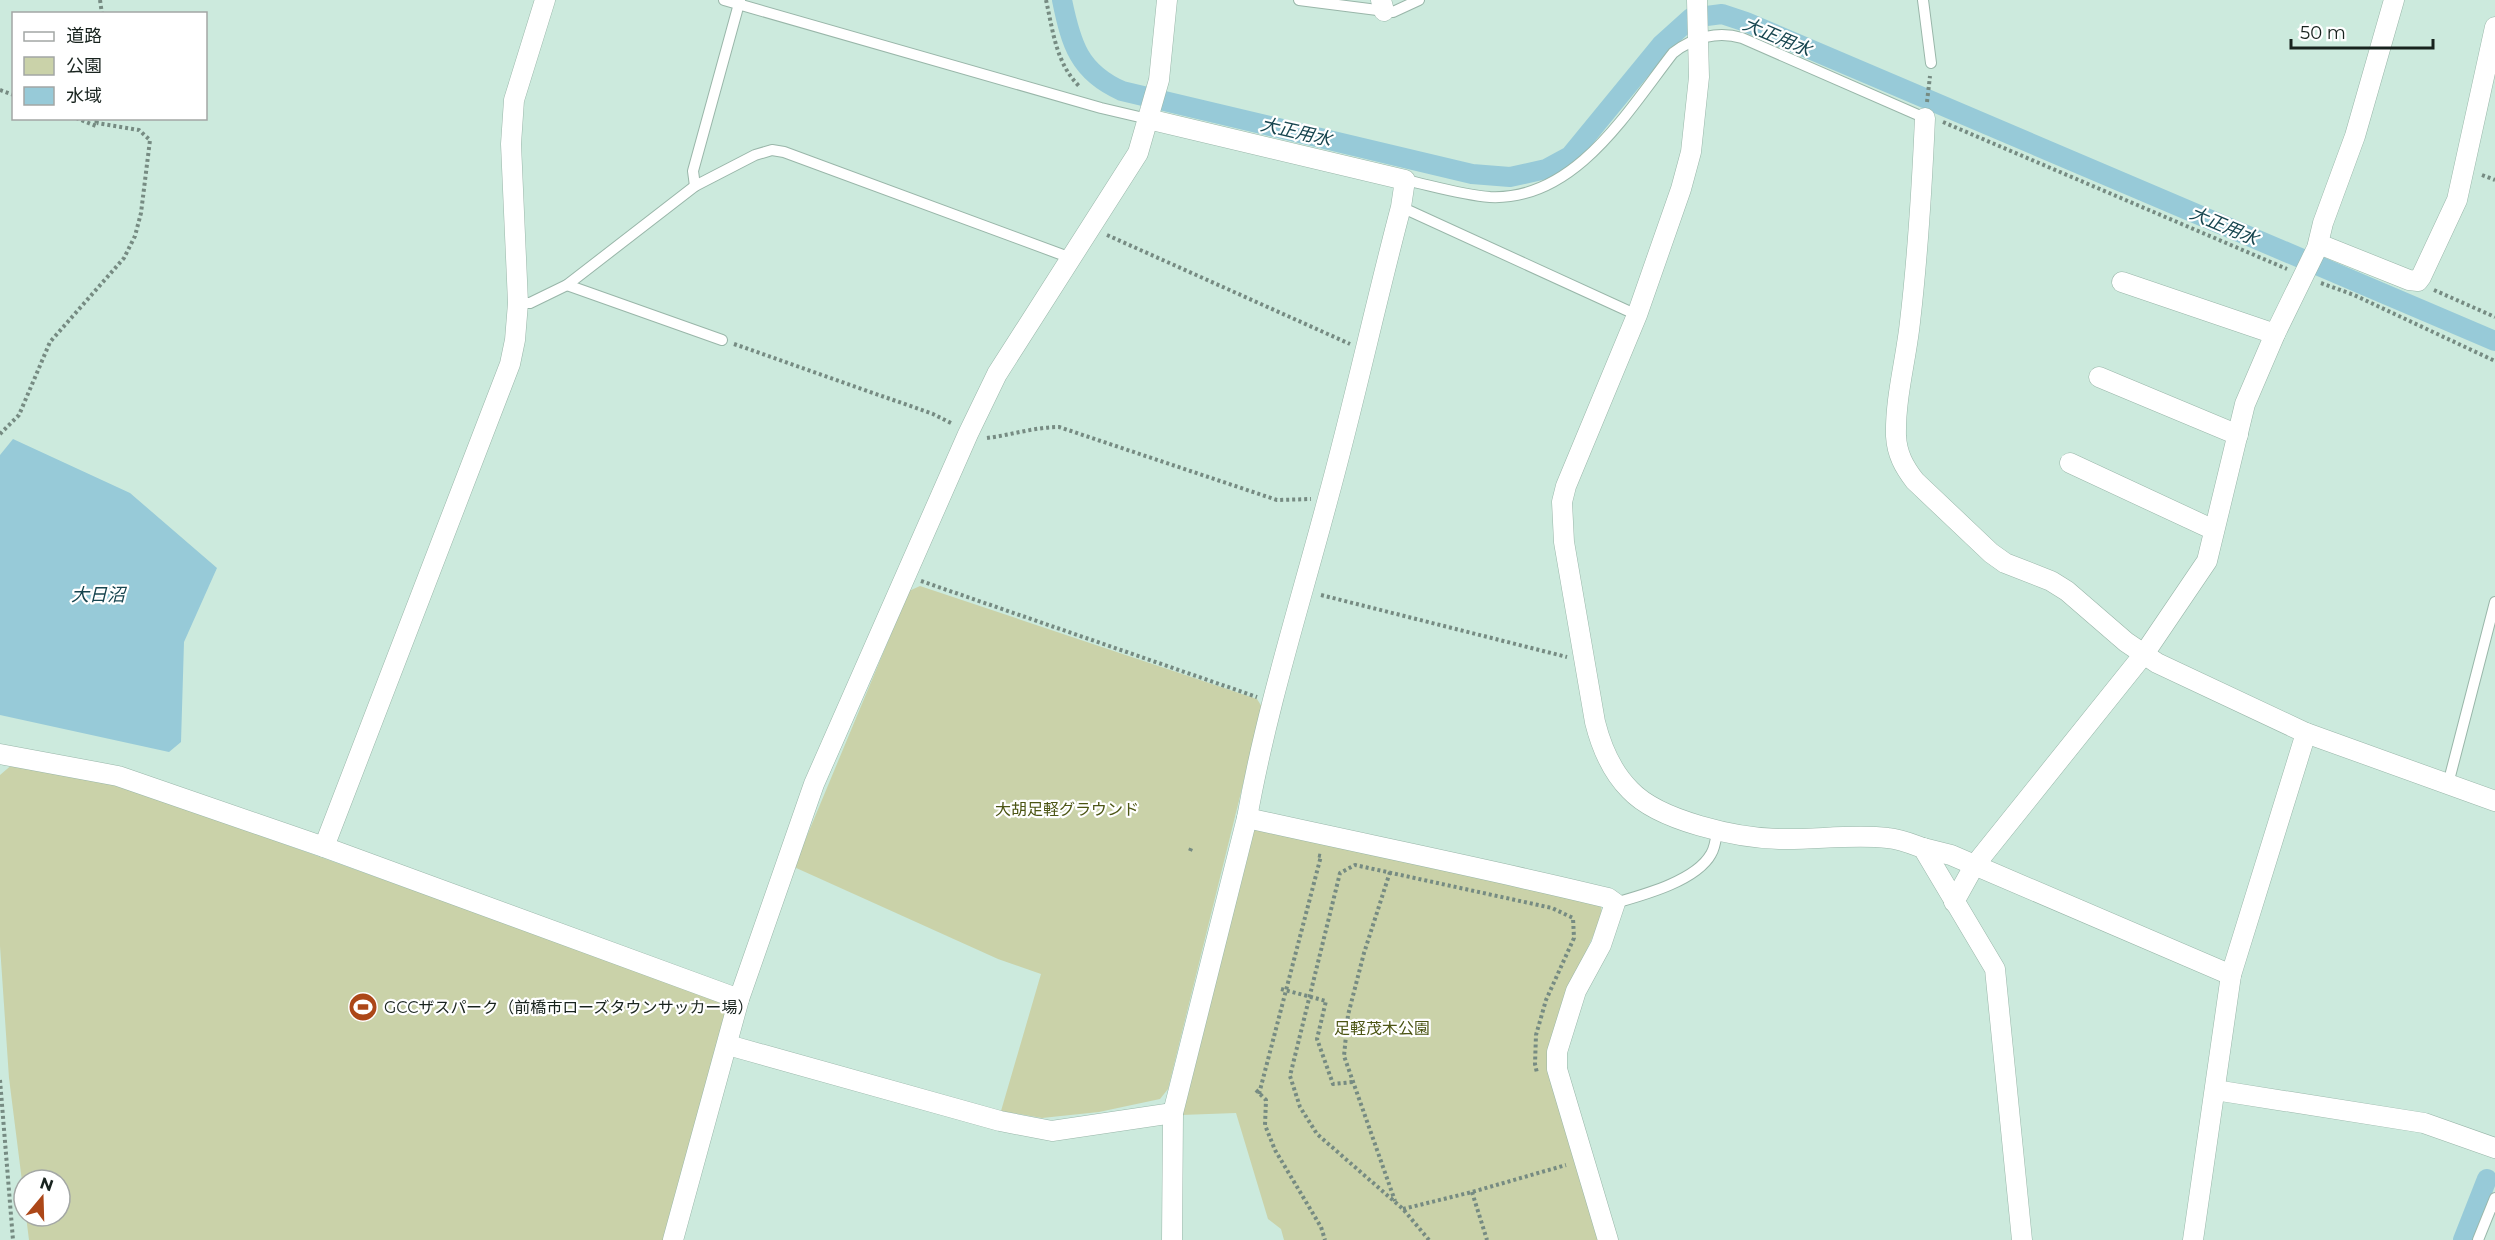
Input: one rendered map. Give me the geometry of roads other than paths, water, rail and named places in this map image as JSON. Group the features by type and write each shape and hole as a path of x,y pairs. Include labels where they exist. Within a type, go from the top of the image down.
{"street":[{"path":"324,847 502,390 515,340 518,303 511,144 514,100 545,0"},
{"path":"673,1240 739,999 814,784 968,434 998,374 1138,153 1159,80 1167,0"},
{"path":"1954,902 1974,866 2144,654 2207,561 2245,404 2275,334 2318,246 2323,223 2355,136 2394,0"},
{"path":"1697,1 1699,77 1691,152 1681,189 1637,315 1566,486 1562,502 1564,542 1600,741 1619,778 1640,799 1668,813 1717,831 1777,839 1887,838 1951,855 2231,975"},
{"path":"2318,246 2409,280 2418,281 2457,200 2495,27"},
{"path":"1926,113 1920,227 1896,437 1901,461 1915,481 1991,553 2005,563 2051,581 2067,591 2126,642 2157,663 2306,734 2495,801"},
{"path":"1150,115 1405,180 1401,207 1328,498 1272,702 1249,769 1247,818 1173,1113 1172,1240"},
{"path":"2122,282 2275,334"},
{"path":"2099,377 2238,435"},
{"path":"2070,463 2214,530"},
{"path":"2193,1240 2231,975 2306,734"},
{"path":"0,754 118,776 324,847 739,999"},
{"path":"1247,818 1410,855 1506,873 1608,898 1615,903 1601,945 1576,991 1557,1052 1557,1069 1608,1240"},
{"path":"1923,848 1995,969 2022,1240"},
{"path":"728,1045 1000,1121 1052,1131 1173,1113"},
{"path":"2216,1090 2424,1124 2495,1148"}],"lane":[{"path":"723,0 740,2 1101,108 1150,115"},
{"path":"1299,0 1382,5 1393,12 1419,0"},
{"path":"1923,0 1931,63"},
{"path":"695,186 693,171 740,2"},
{"path":"1405,180 1491,197 1510,196 1544,187 1564,177 1584,161 1674,53 1699,35 1731,35 1742,38 1926,113"},
{"path":"518,303 530,303 567,285 695,186 755,155 771,150 784,152 1071,258"},
{"path":"1401,207 1637,315"},
{"path":"567,285 722,340"},
{"path":"2448,784 2495,602"},
{"path":"1615,903 1668,886 1687,875 1712,854 1717,831"},
{"path":"2478,1240 2495,1198"}],"water":[{"name":"大日沼","path":"13,439 130,493 217,568 184,642 181,742 169,752 0,715 0,455"}],"waterway":[{"name":"大正用水","path":"1062,0 1069,30 1079,55 1096,75 1122,91 1472,174 1510,177 1546,169 1570,156 1661,45 1691,18 1722,14 1746,22 2495,341"},
{"path":"2463,1240 2487,1179"}],"place":[{"name":"GCCザスパーク（前橋市ローズタウンサッカー場）","path":"363,1007"}],"park label":[{"name":"大胡足軽グラウンド","path":"1067,809"},
{"name":"足軽茂木公園","path":"1382,1028"}]}
